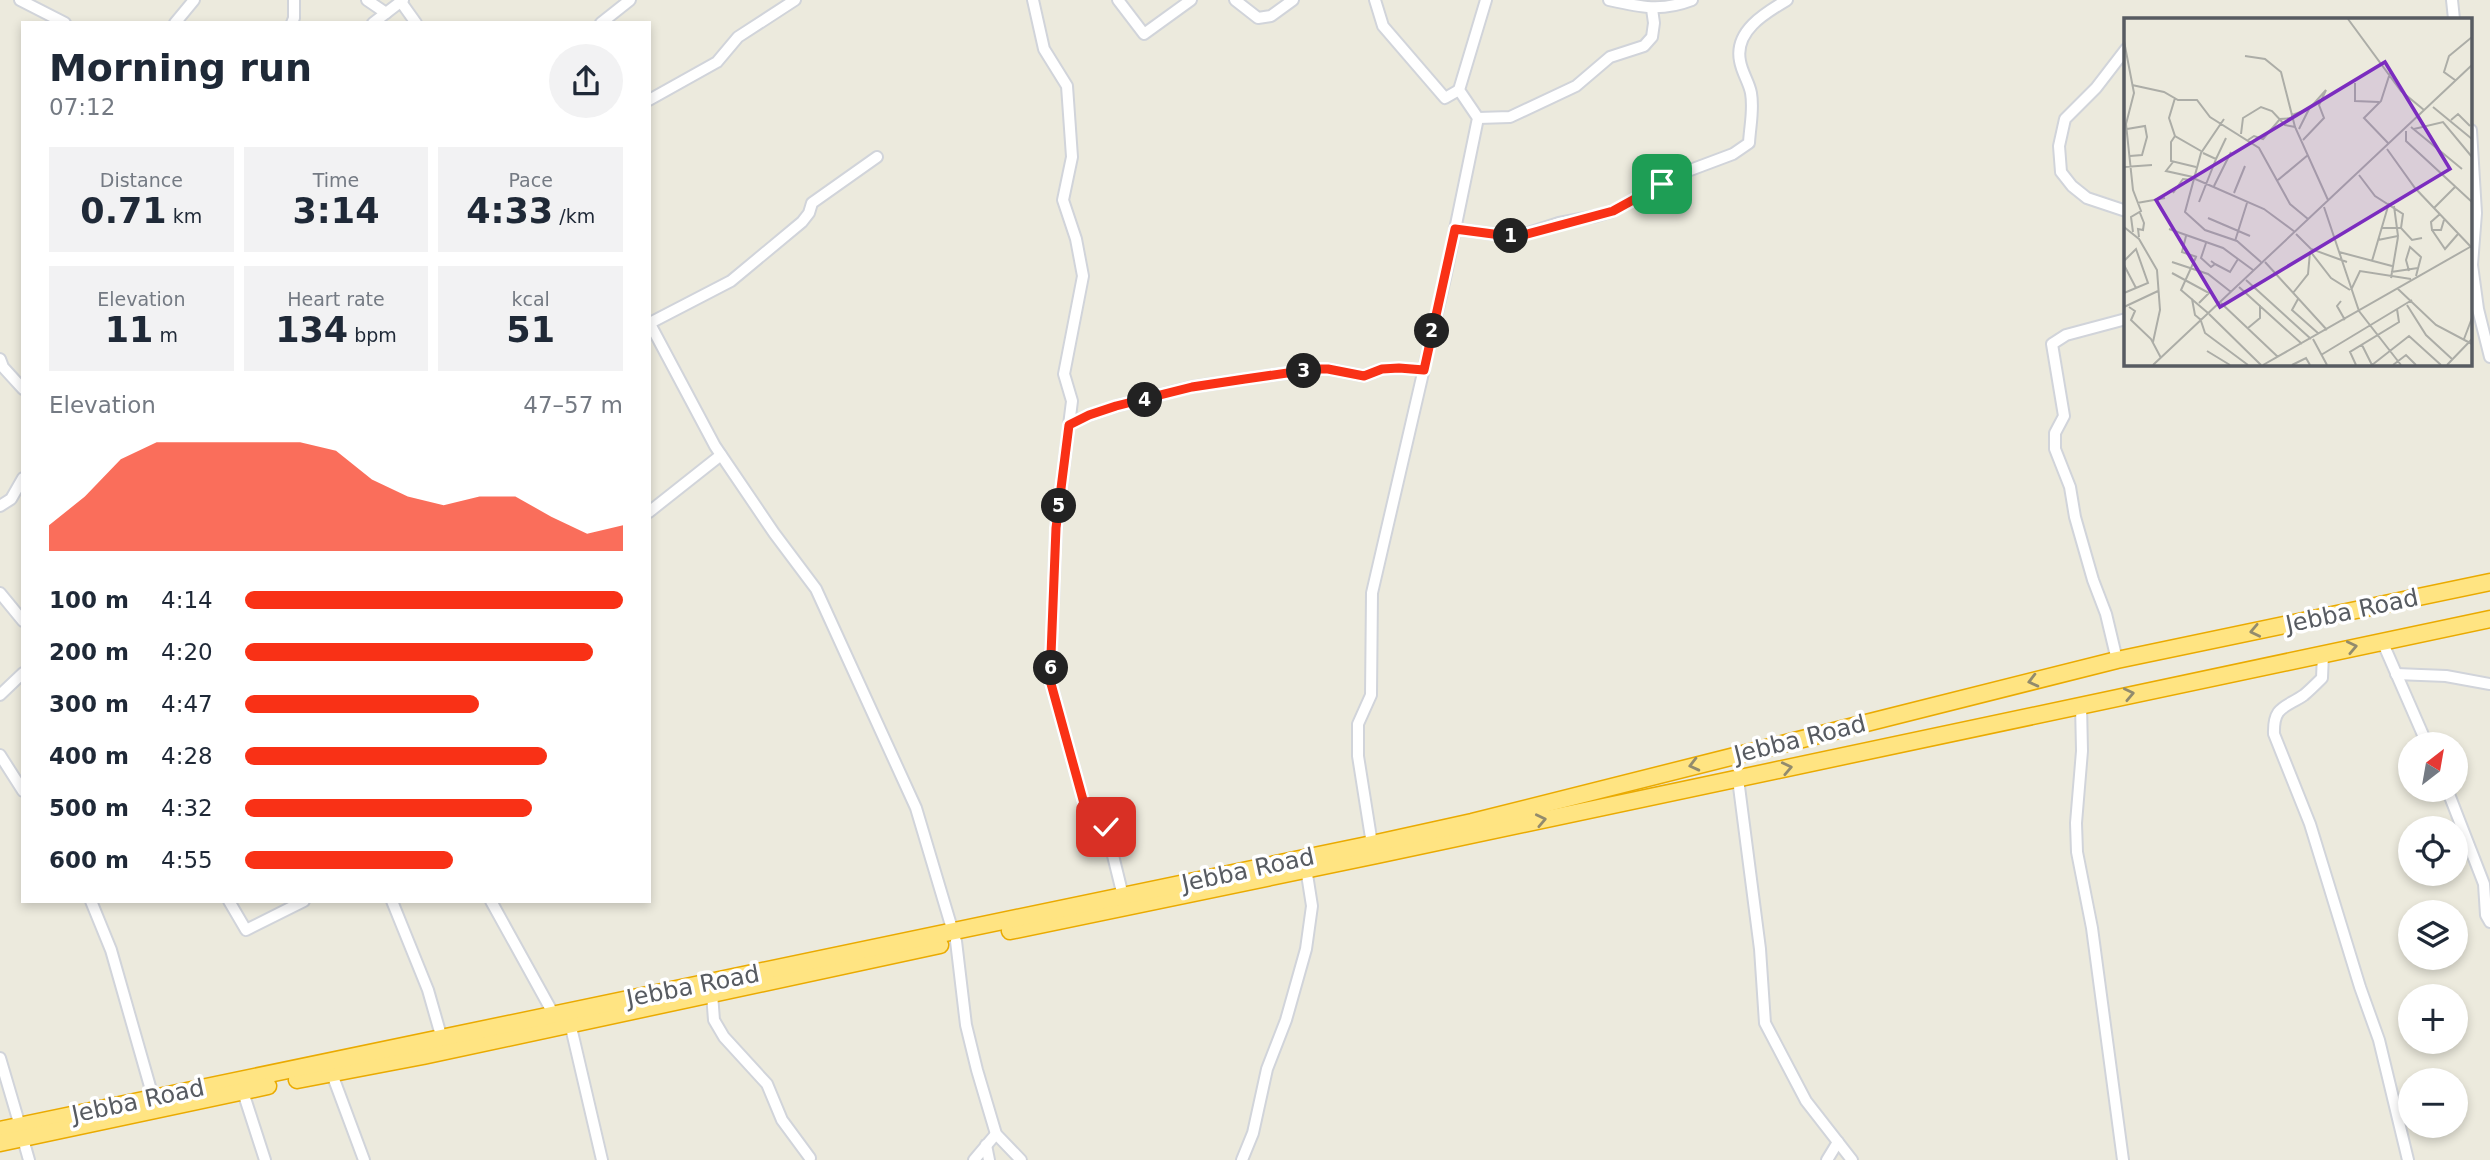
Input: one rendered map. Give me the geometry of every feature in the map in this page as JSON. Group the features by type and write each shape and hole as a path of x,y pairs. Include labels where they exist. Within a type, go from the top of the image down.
{"highway":[{"name":"Jebba Road","path":"0,1143 22,1133 153,1097 290,1072 554,1015 954,937 1129,907 1306,868 1473,828 2117,660 2490,582"},
{"name":"Jebba Road","path":"0,1130 22,1133 332,1074 712,994 1123,896 1372,844 1738,779 2490,619"}],"street":[{"path":"20,0 61,21"},
{"path":"177,21 194,0"},
{"path":"293,21 294,0"},
{"path":"367,0 386,13"},
{"path":"604,21 630,0"},
{"path":"651,99 717,62 738,37 795,0"},
{"path":"1033,0 1044,49 1067,86 1072,157 1063,200 1076,239 1083,276 1065,374 1072,401 1056,528 1050,680 1085,807 1106,827 1123,896"},
{"path":"1118,0 1144,34 1191,0"},
{"path":"1235,0 1258,18 1271,16 1293,0"},
{"path":"1375,0 1383,26 1445,98 1459,90 1484,1"},
{"path":"1609,0 1652,9 1675,6 1692,0"},
{"path":"1455,229 1516,237 1559,223 1596,216 1613,211 1677,175 1732,154 1749,143 1753,111 1751,89 1742,73 1739,58 1741,40 1752,24 1787,0"},
{"path":"2452,0 2454,18"},
{"path":"376,21 402,1 415,21"},
{"path":"1478,118 1510,117 1576,86 1610,57 1644,46 1652,37 1652,9"},
{"path":"2124,52 2096,88 2066,119 2059,146 2061,172 2072,186 2087,198 2124,211"},
{"path":"1372,844 1359,757 1358,724 1371,695 1372,593 1424,370 1478,118 1459,90"},
{"path":"2472,147 2476,213 2472,265 2478,309 2490,357"},
{"path":"651,322 731,281 802,222 812,203 877,157"},
{"path":"2117,660 2106,614 2075,517 2070,487 2055,449 2055,433 2064,416 2052,344 2066,335 2124,320"},
{"path":"651,325 721,454 774,533 816,589 916,808 954,937 966,1025 996,1134 1021,1160"},
{"path":"0,359 21,386"},
{"path":"1069,425 1116,406 1192,387 1315,369 1364,376 1382,369 1424,370"},
{"path":"651,510 721,454"},
{"path":"0,506 11,499 21,482"},
{"path":"0,593 21,619"},
{"path":"2382,641 2422,732"},
{"path":"2323,653 2322,678 2304,695 2282,707 2274,719 2274,734 2310,824 2360,988 2379,1040 2408,1160"},
{"path":"2396,674 2446,676 2490,684"},
{"path":"0,695 21,675"},
{"path":"2081,704 2082,751 2076,823 2077,852 2092,928 2123,1160"},
{"path":"0,755 21,788"},
{"path":"1738,779 1760,949 1765,1023 1806,1101 1852,1160"},
{"path":"2452,802 2484,884 2486,915 2490,922"},
{"path":"1242,1160 1253,1133 1267,1069 1286,1020 1306,949 1312,906 1306,868"},
{"path":"92,903 111,950 153,1097"},
{"path":"230,903 246,930 300,903"},
{"path":"393,903 428,990 442,1039"},
{"path":"492,903 554,1015"},
{"path":"712,994 714,1020 724,1037 767,1084 782,1120 810,1158"},
{"path":"570,1023 602,1160"},
{"path":"0,1058 29,1160"},
{"path":"332,1074 364,1160"},
{"path":"243,1092 265,1160"},
{"path":"974,1160 996,1134"},
{"path":"1827,1160 1838,1142"},
{"path":"986,1145 989,1160"}],"route":[{"path":"1106,827 1085,807 1050,680 1056,528 1069,425 1116,406 1192,387 1315,369 1364,376 1382,369 1424,370 1455,229 1516,237 1559,223 1613,211 1662,184"}]}
